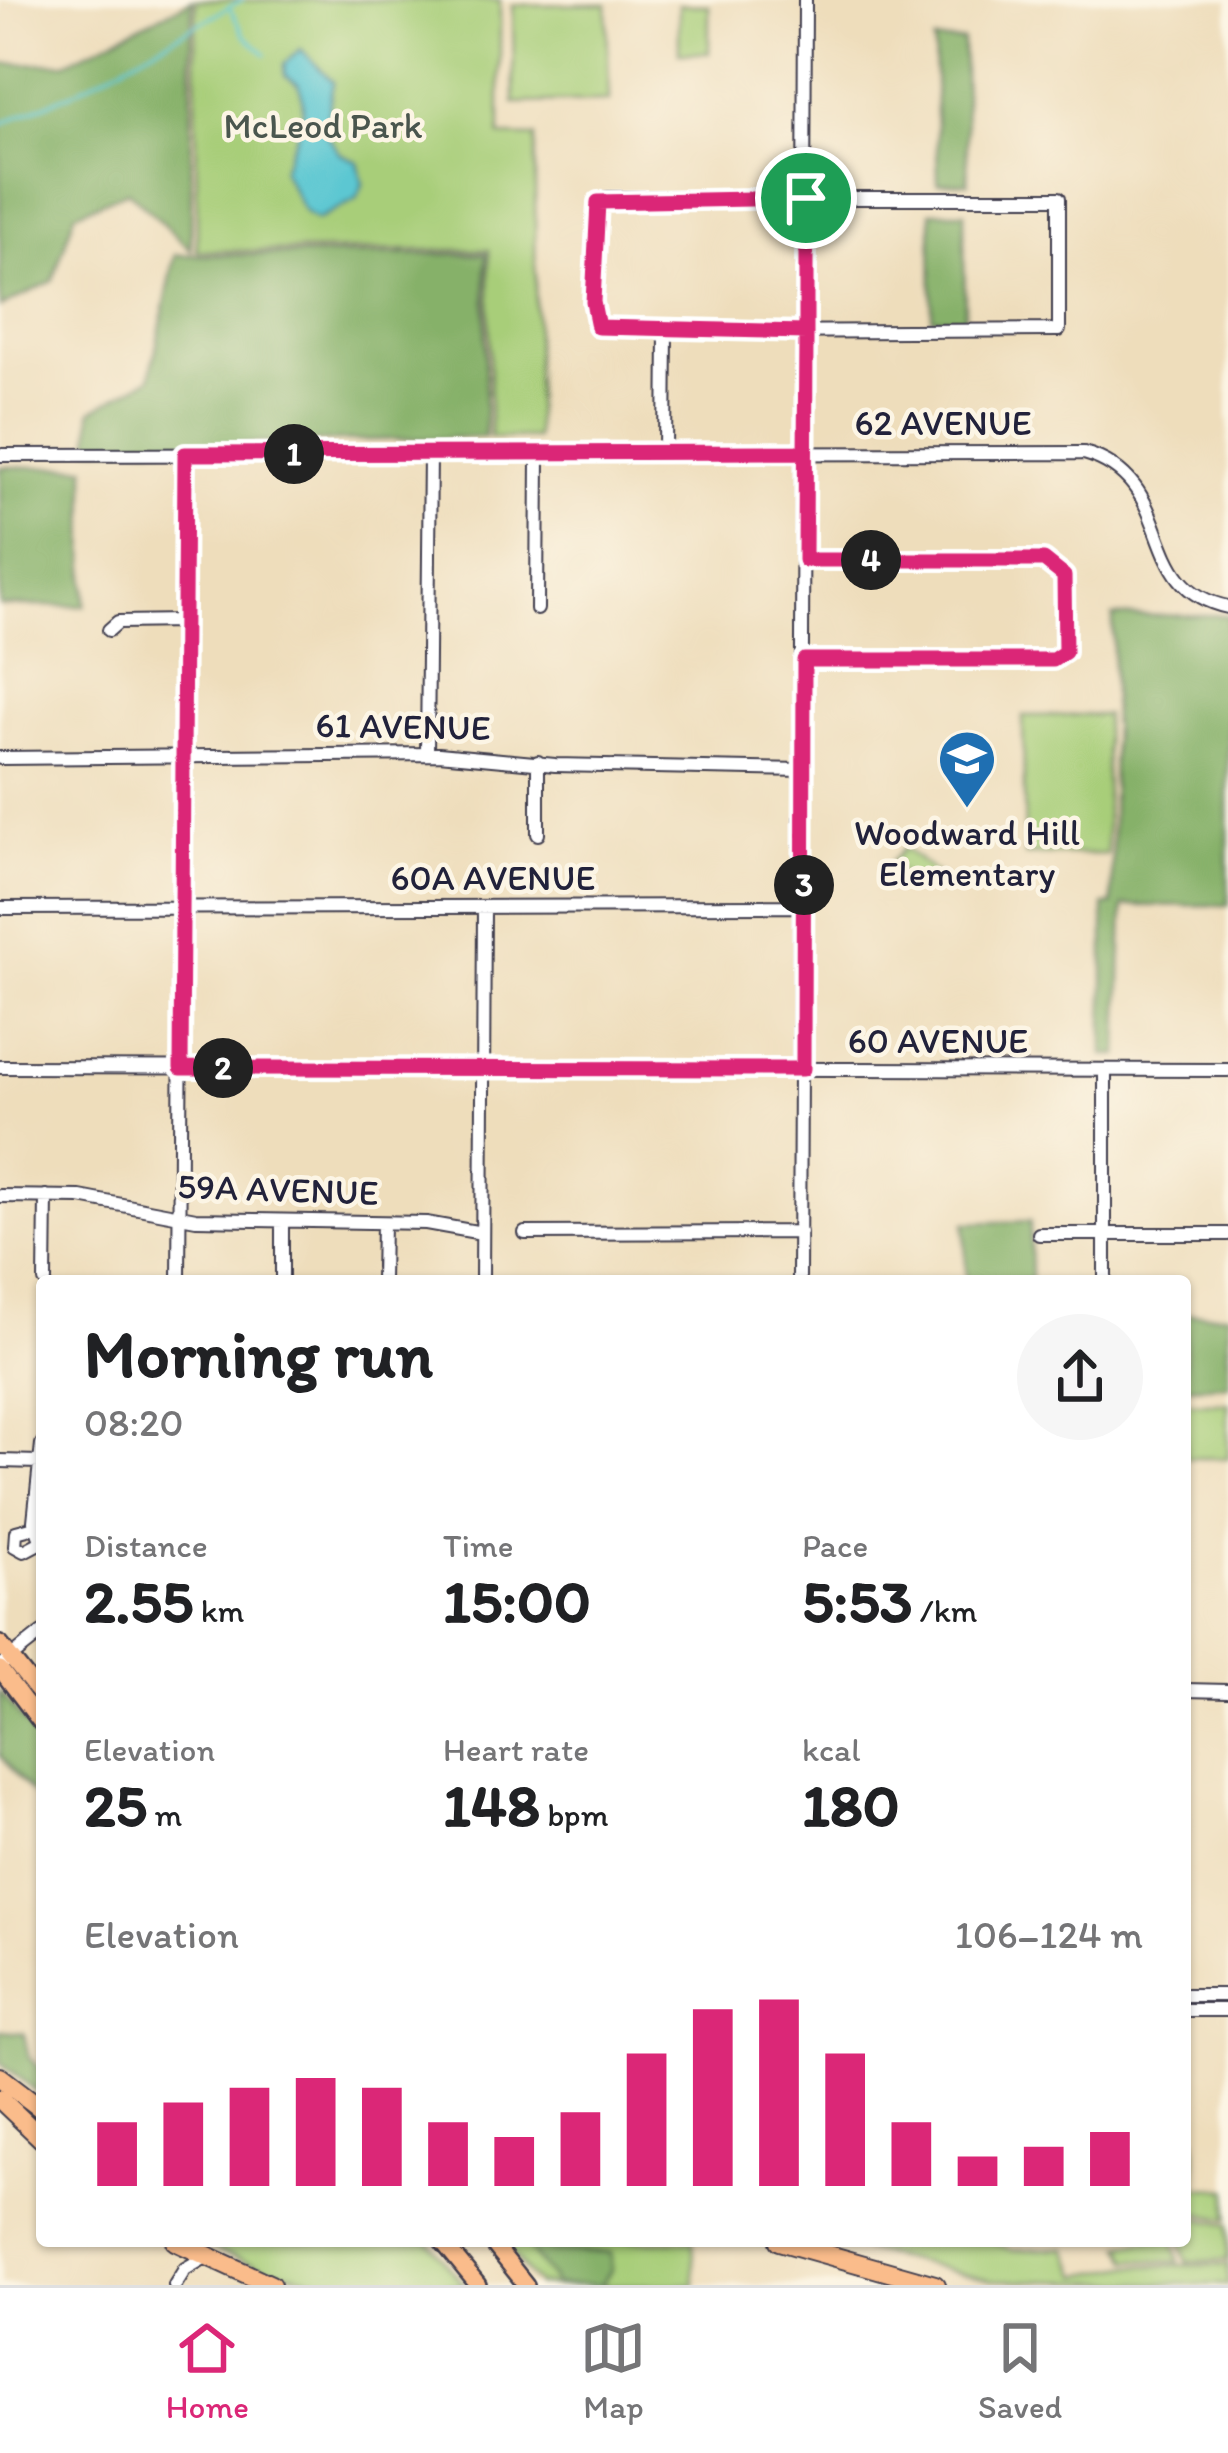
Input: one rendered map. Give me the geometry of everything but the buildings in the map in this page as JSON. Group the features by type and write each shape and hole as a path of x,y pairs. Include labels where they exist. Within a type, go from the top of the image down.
{"highway":[{"path":"0,2077 36,2104"},
{"path":"0,2099 36,2133"},
{"path":"185,2247 271,2285"},
{"path":"800,2247 935,2285"}],"main road":[{"path":"3,1659 36,1691"},
{"path":"3,1659 36,1714"},
{"path":"447,2247 478,2285"},
{"path":"496,2247 526,2285"}],"street":[{"path":"800,1275 806,0"},
{"path":"806,198 1059,198 1059,330 806,332 598,327 593,302 598,202 806,198"},
{"path":"664,452 666,330"},
{"name":"62 AVENUE","path":"0,455 1084,453 1099,457 1141,490 1172,570 1201,598 1228,607"},
{"path":"179,1275 185,454"},
{"path":"427,754 430,454"},
{"path":"537,609 538,454"},
{"path":"804,660 1062,658 1064,576 1044,560 805,560"},
{"path":"109,630 118,622 184,621"},
{"name":"61 AVENUE","path":"0,758 427,754 804,770"},
{"path":"538,762 538,834"},
{"path":"482,1275 484,907"},
{"name":"60A AVENUE","path":"0,908 804,907"},
{"name":"60 AVENUE","path":"0,1067 1228,1070"},
{"path":"1105,1070 1105,1275"},
{"name":"59A AVENUE","path":"0,1196 80,1197 179,1218 383,1223 482,1233"},
{"path":"45,1275 46,1196"},
{"path":"282,1222 282,1275"},
{"path":"382,1275 383,1223"},
{"path":"525,1233 800,1232"},
{"path":"1039,1234 1228,1234"},
{"path":"0,1461 36,1462"},
{"path":"36,1514 35,1527 16,1532 14,1546 25,1551 36,1546"},
{"path":"3,1659 36,1637"},
{"path":"1191,1690 1228,1691"},
{"path":"1191,1995 1228,1995"},
{"path":"1191,2010 1228,2010"},
{"path":"175,2285 185,2269 204,2258"}],"green space":[{"path":"192,0 191,250 128,191 75,213 53,281 0,307 0,64 65,63"},
{"name":"McLeod Park","path":"196,0 500,0 500,136 535,137 536,438 490,438 489,250 197,251"},
{"path":"607,4 609,101 514,103 513,5"},
{"path":"679,5 709,5 709,53 679,53"},
{"path":"934,41 963,41 968,183 938,183"},
{"path":"931,212 964,212 965,318 932,318"},
{"path":"486,254 485,437 90,448 91,411 150,378 175,255"},
{"path":"0,467 86,467 85,606 0,606"},
{"path":"1228,615 1228,905 1123,906 1119,1055 1104,1055 1104,905 1112,905 1113,616"},
{"path":"1105,715 1107,854 1025,855 1023,716"},
{"path":"904,848 944,880 942,884 919,887 890,863"},
{"path":"1030,1221 1031,1275 966,1275 965,1223"},
{"path":"1191,1314 1228,1314 1228,1385 1191,1387"},
{"path":"1191,1403 1228,1403 1228,1458 1191,1458"},
{"path":"0,1691 36,1737 36,1799 0,1755"},
{"path":"0,2031 24,2033 29,2058 36,2064 36,2091 0,2062"},
{"path":"1191,2139 1195,2139 1196,2188 1228,2189 1228,2220 1191,2212"},
{"path":"1191,2217 1228,2225 1228,2260 1187,2262 1182,2247 1191,2247"},
{"path":"209,2247 434,2247 464,2285 326,2280"},
{"path":"506,2247 693,2247 695,2285 537,2285"},
{"path":"528,2247 611,2253 611,2270 601,2285 556,2285"},
{"path":"1122,2247 1175,2247 1179,2262 1129,2260"},
{"path":"1066,2248 1080,2275 1130,2266 1228,2265 1228,2285 992,2280 864,2250"}],"water":[{"path":"301,49 333,82 325,132 340,153 358,162 363,184 357,199 317,220 305,213 282,170 303,109 299,84 285,75 284,64"}],"waterway":[{"path":"0,124 72,93 242,0"},
{"path":"230,9 244,35 266,54"}],"place":[{"name":"Woodward Hill Elementary","path":"967,810"}],"route":[{"path":"806,198 608,198 598,202 593,302 598,327 806,332 805,560 1052,562 1064,576 1065,652 1053,660 804,660 803,1069 181,1068 185,454 805,452 806,342 806,332 806,198"}]}
